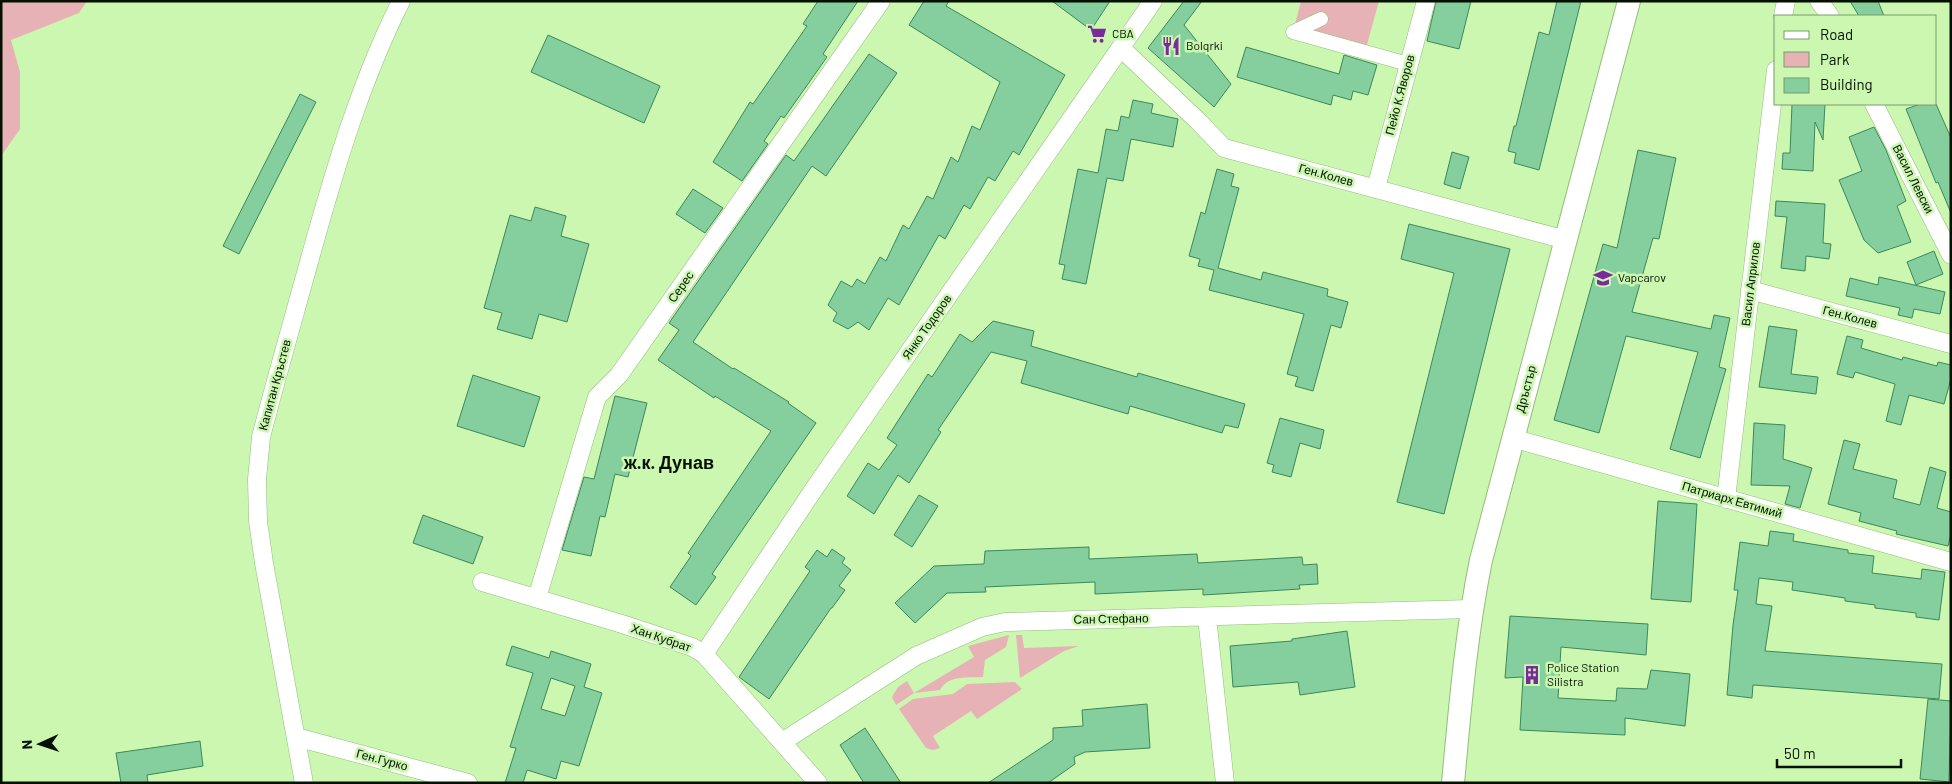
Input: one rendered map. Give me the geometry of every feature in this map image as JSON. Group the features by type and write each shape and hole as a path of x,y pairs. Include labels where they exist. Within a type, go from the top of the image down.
{"street":[{"name":"Капитан Кръстев","path":"304,783 258,521 257,479 261,438 341,150 360,94 401,1"},
{"name":"Серес","path":"537,598 597,397 619,375 880,1"},
{"name":"Янко Тодоров","path":"704,654 816,486 1153,1"},
{"name":"Пейо К.Яворов","path":"1376,188 1426,1"},
{"name":"Дръстър","path":"1453,783 1471,609 1481,560 1629,1"},
{"path":"1783,15 1786,1"},
{"path":"1819,1 1829,15"},
{"path":"1321,19 1292,32 1408,64"},
{"name":"Ген.Колев","path":"1121,48 1224,148 1566,240"},
{"name":"Васил Априлов","path":"1726,499 1774,87"},
{"name":"Васил Левски","path":"1875,105 1951,255"},
{"name":"Ген.Колев","path":"1750,290 1951,344"},
{"name":"Патриарх Евтимий","path":"1512,438 1951,562"},
{"name":"Хан Кубрат","path":"482,582 631,627 692,647 704,654 818,783"},
{"name":"Сан Стефано","path":"782,742 916,656 982,627 1005,622 1207,618 1471,609"},
{"path":"1207,618 1225,783"},
{"name":"Ген.Гурко","path":"296,737 468,783"}],"green space":[{"path":"1,1 87,1 79,13 11,40 20,72 20,129 1,156"},
{"path":"1301,1 1379,1 1365,52 1293,32"},
{"path":"1009,635 1006,647 985,660 983,677 958,678 943,685 940,690 914,693 974,657 968,646"},
{"path":"1016,635 1022,635 1024,648 1079,646 1064,651 1020,678"},
{"path":"907,681 914,693 896,705 892,697 898,687"},
{"path":"1015,682 1022,689 977,719 971,711 933,736 940,748 933,750 926,748 899,709 913,699 953,694 967,684"}],"building":[{"path":"818,1 858,1 823,54 827,57 784,118 781,116 764,141 768,144 742,181 713,162 750,102 753,104 807,26 803,24"},
{"path":"924,1 949,1 946,6 1065,75 1019,155 1013,151 995,181 988,177 970,209 964,205 945,239 939,235 899,305 888,298 869,330 858,322 848,329 833,321 837,313 828,305 841,281 852,287 857,279 865,284 880,257 886,261 903,225 909,229 927,196 933,199 951,157 958,162 972,126 980,130 1000,82 909,25"},
{"path":"1052,1 1110,1 1091,30"},
{"path":"1184,1 1202,1 1184,25 1231,84 1214,107 1148,48"},
{"path":"1436,1 1471,1 1459,49 1427,41"},
{"path":"1557,1 1581,1 1539,170 1514,163 1516,153 1508,151 1539,32 1549,35"},
{"path":"1850,1 1878,1 1884,15 1858,15"},
{"path":"548,35 660,86 644,123 531,72"},
{"path":"1246,47 1339,74 1344,55 1377,65 1368,95 1353,91 1351,100 1333,95 1331,105 1237,77"},
{"path":"869,54 897,73 826,176 812,166 693,342 733,369 789,402 816,423 712,574 716,577 696,605 670,587 691,556 688,553 771,431 715,396 714,398 658,360 679,330 669,323 786,155 794,161"},
{"path":"300,94 316,102 239,254 223,246"},
{"path":"1133,100 1153,104 1151,113 1178,119 1173,147 1131,139 1123,181 1107,178 1086,284 1062,279 1065,265 1059,264 1078,169 1098,173 1106,129 1118,131 1121,116 1129,118"},
{"path":"1792,105 1825,105 1823,140 1815,122 1813,171 1782,169 1783,153 1790,153"},
{"path":"1917,105 1936,105 1951,138 1951,213 1938,182 1936,183 1906,109"},
{"path":"1874,127 1886,150 1906,201 1897,206 1911,242 1878,253 1864,240 1839,180 1862,171 1849,137"},
{"path":"1638,150 1676,158 1659,239 1653,238 1632,312 1711,329 1714,315 1730,318 1719,367 1726,369 1700,458 1670,449 1698,352 1626,336 1599,433 1554,420 1603,244 1617,248"},
{"path":"1452,152 1469,157 1460,189 1444,184"},
{"path":"1217,169 1234,174 1231,186 1239,188 1218,268 1261,280 1263,272 1328,289 1327,296 1348,302 1341,328 1331,325 1313,391 1295,386 1298,377 1287,374 1304,314 1209,290 1214,270 1198,266 1200,259 1189,256 1201,212 1205,214"},
{"path":"693,189 723,208 705,233 676,214"},
{"path":"1776,201 1825,204 1823,243 1831,244 1829,259 1806,256 1805,271 1781,268 1787,217 1775,216"},
{"path":"535,207 566,216 561,236 589,244 567,322 539,314 532,339 497,329 502,313 484,308 510,215 531,221"},
{"path":"1409,224 1510,249 1444,514 1397,502 1454,273 1401,259"},
{"path":"1934,251 1943,274 1916,285 1907,262"},
{"path":"1879,277 1945,292 1940,314 1914,309 1912,318 1898,315 1900,308 1846,296 1850,278 1878,285"},
{"path":"993,321 1034,331 1031,346 1137,377 1138,373 1245,404 1238,428 1225,425 1222,433 1130,406 1128,414 1021,383 1027,361 991,352 938,430 941,432 909,483 898,475 874,514 847,496 868,463 879,470 897,445 887,438 928,374 932,377 960,334 972,342"},
{"path":"1769,326 1797,330 1791,374 1818,377 1816,394 1759,387"},
{"path":"1847,336 1863,340 1861,348 1902,360 1903,357 1937,366 1938,362 1951,365 1951,379 1944,404 1909,395 1901,425 1886,421 1895,384 1855,372 1853,378 1837,374"},
{"path":"473,375 540,397 524,447 457,426"},
{"path":"615,396 647,403 628,477 615,474 605,517 600,516 591,556 562,550 584,477 594,479"},
{"path":"1280,418 1324,430 1320,449 1300,443 1291,477 1272,472 1274,465 1267,463"},
{"path":"1754,423 1785,425 1783,459 1812,468 1800,508 1785,504 1790,486 1751,485"},
{"path":"1844,440 1860,444 1853,469 1897,480 1893,498 1920,505 1930,467 1946,472 1937,508 1951,512 1951,534 1948,546 1896,534 1897,531 1859,521 1861,513 1828,504"},
{"path":"919,495 938,506 912,547 894,535"},
{"path":"1658,501 1697,504 1691,602 1651,599"},
{"path":"423,515 483,537 473,564 413,543"},
{"path":"1770,531 1794,534 1793,541 1848,550 1848,553 1874,556 1872,573 1921,579 1922,569 1945,572 1939,620 1916,617 1916,613 1875,608 1875,605 1845,601 1845,598 1792,590 1793,582 1759,578 1756,604 1772,606 1765,651 1942,664 1939,699 1753,685 1752,698 1727,695 1738,590 1734,590 1740,542 1768,546"},
{"path":"1089,547 1089,559 1197,554 1198,563 1302,557 1303,565 1317,564 1318,584 1299,585 1300,589 1203,595 1203,589 1095,594 1095,582 985,587 986,592 947,593 915,623 895,603 934,566 984,564 985,551"},
{"path":"832,549 845,558 842,563 851,570 839,586 845,590 769,699 739,677 810,571 805,567 817,550 827,557"},
{"name":"Police Station Silistra","path":"1510,616 1648,624 1646,655 1561,647 1558,698 1616,701 1617,688 1647,689 1651,670 1690,674 1685,726 1625,718 1625,735 1520,730 1523,677 1505,678"},
{"path":"1347,631 1355,687 1300,695 1298,682 1233,687 1230,646 1292,641 1292,639"},
{"path":"512,646 549,658 551,651 591,664 584,687 602,693 579,766 561,761 556,779 527,770 523,783 505,783 516,748 510,747 533,673 506,665","holes":["551,678 575,686 565,716 541,709"]},
{"path":"1928,699 1951,701 1949,782 1920,779"},
{"path":"1147,704 1150,748 1085,752 1074,757 1075,764 1048,783 988,783 1053,740 1053,728 1083,726 1082,710"},
{"path":"865,728 901,783 864,783 840,745"},
{"path":"200,741 203,766 147,775 148,783 121,783 116,753"}],"place":[{"name":"CBA","path":"1097,34"},
{"name":"Bolqrki","path":"1171,46"},
{"name":"Vapcarov","path":"1603,278"},
{"name":"Police Station Silistra","path":"1532,675"}],"district":[{"name":"ж.к. Дунав","path":"669,463"}]}
